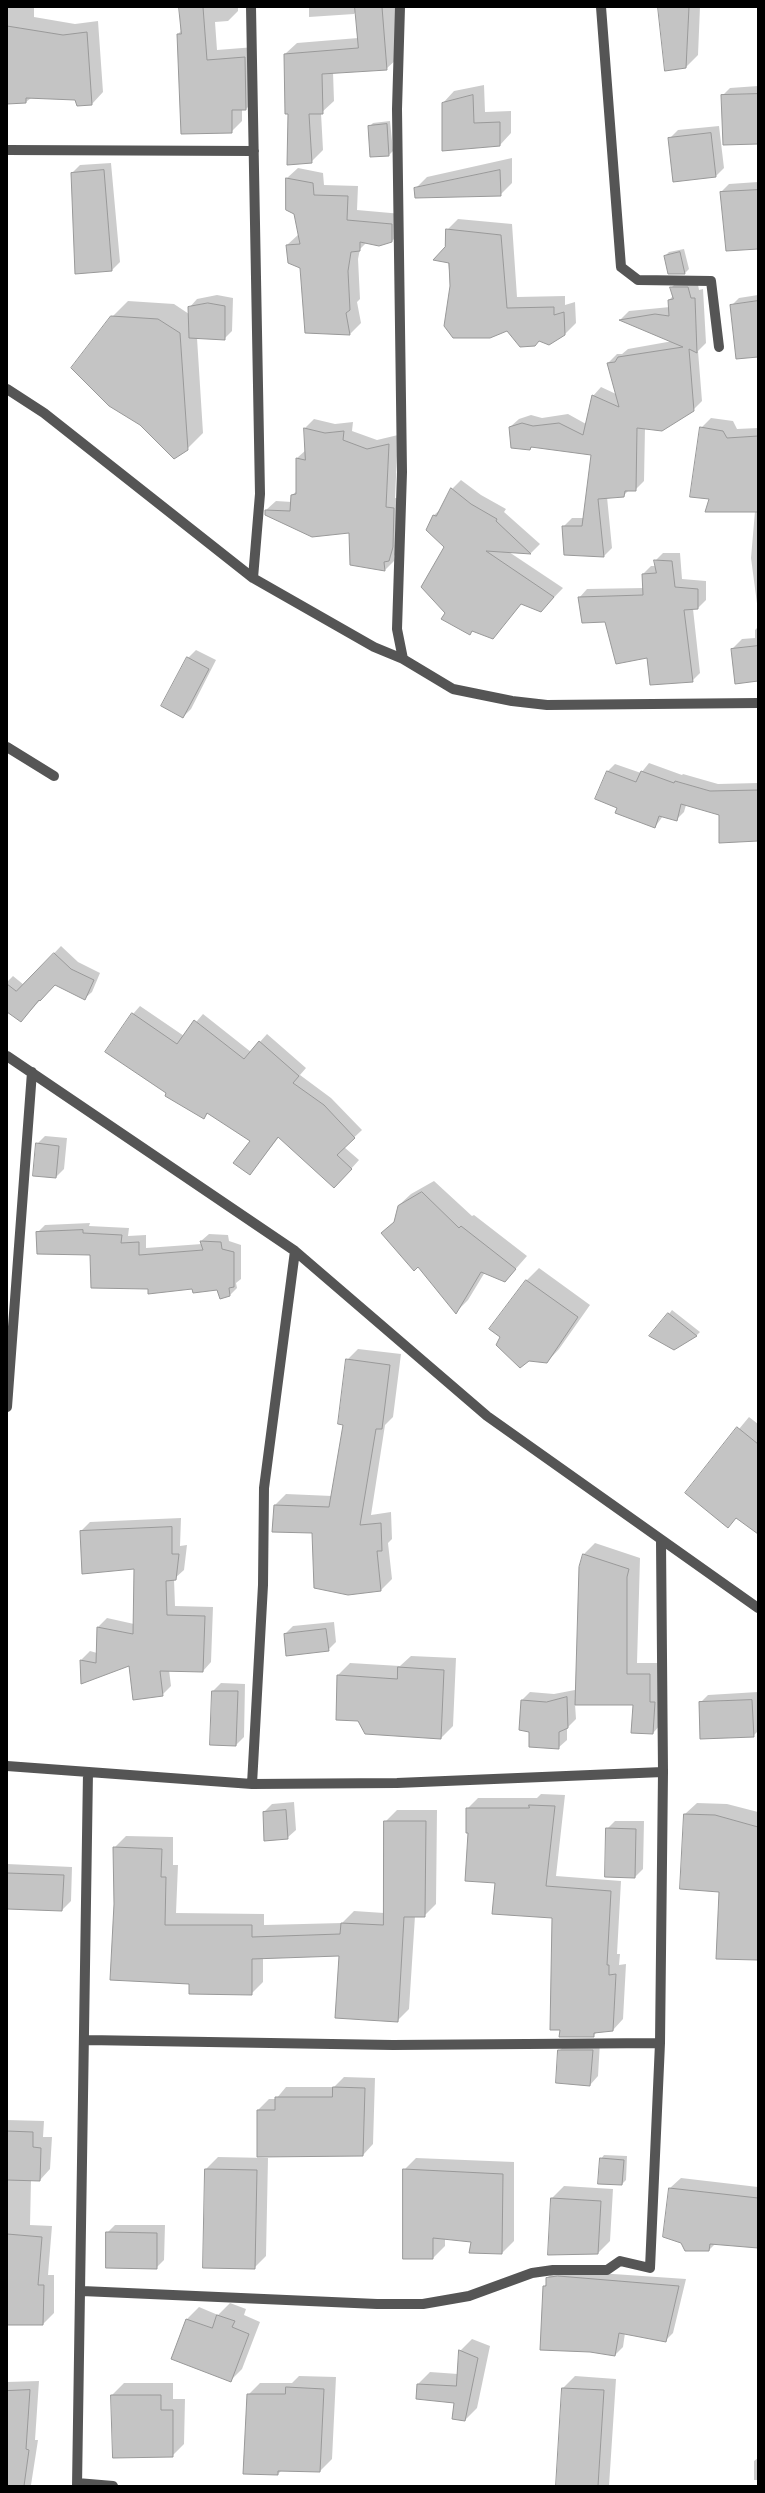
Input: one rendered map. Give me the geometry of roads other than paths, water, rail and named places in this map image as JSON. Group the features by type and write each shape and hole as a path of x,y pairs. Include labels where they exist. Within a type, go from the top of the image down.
{"street":[{"path":"251,7 260,494 253,578"},
{"path":"400,7 397,109 402,456 397,629 403,659"},
{"path":"601,7 621,267 638,280 711,281 719,347"},
{"path":"7,150 254,151"},
{"path":"7,389 44,413 253,578 374,646 403,659 453,689 519,702 547,705 758,703"},
{"path":"7,747 54,776"},
{"path":"7,1056 296,1251 487,1416 661,1541 758,1608"},
{"path":"7,1408 32,1072"},
{"path":"252,1784 263,1585 264,1488 296,1251"},
{"path":"82,2291 377,2304 423,2304 469,2296 532,2273 553,2270 607,2270 620,2261 650,2268 660,2043 663,1772 661,1541"},
{"path":"7,1766 252,1784 397,1783 663,1772"},
{"path":"88,1772 86,2040 77,2485 113,2486"},
{"path":"86,2040 393,2045 660,2043"}]}
